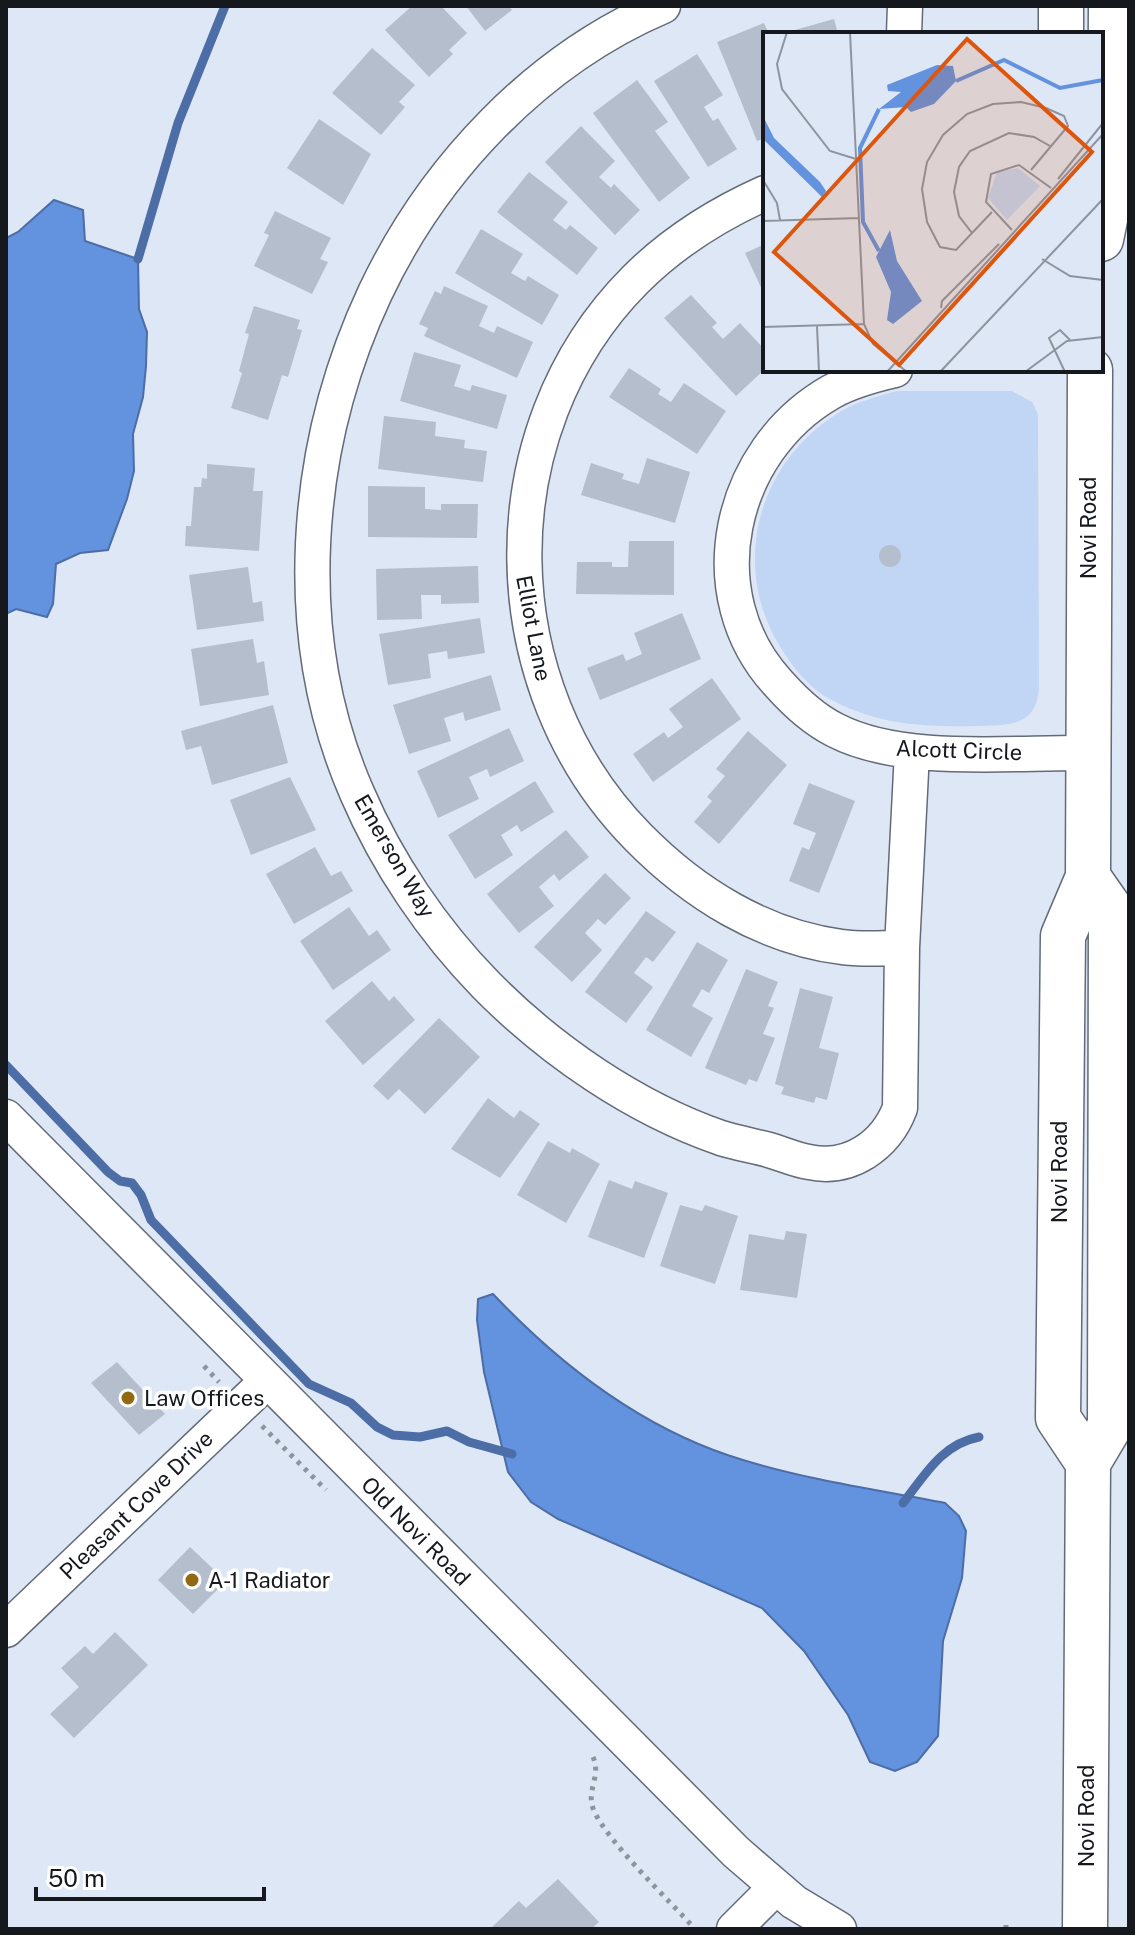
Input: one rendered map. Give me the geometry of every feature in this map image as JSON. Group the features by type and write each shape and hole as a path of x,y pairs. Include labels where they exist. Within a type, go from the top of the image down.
{"main road":[{"path":"1061,6 1061,32"},
{"path":"1103,229 1110,195 1111,6"},
{"name":"Novi Road","path":"1085,1929 1088,1463 1058,1418 1063,936 1088,877 1090,372"}],"street":[{"name":"Emerson Way","path":"663,6 580,52 514,104 447,176 391,261 341,377 316,485 313,588 325,692 356,792 413,896 464,961 518,1016 625,1093 720,1138 825,1164 855,1158 878,1144 900,1108 902,948 912,752"},
{"path":"904,32 905,6"},
{"name":"Elliot Lane","path":"763,194 697,231 655,262 615,302 584,347 561,388 531,476 523,549 526,608 541,678 577,760 623,823 673,871 729,908 792,937 846,948 902,948"},
{"name":"Alcott Circle","path":"887,372 862,378 829,393 808,409 770,448 741,499 733,529 731,563 740,624 753,651 791,698 833,730 881,747 912,752 1087,753"},
{"name":"Old Novi Road","path":"6,1117 775,1888 839,1929"},
{"name":"Pleasant Cove Drive","path":"6,1630 267,1381"},
{"path":"734,1929 775,1888"}],"path":[{"path":"202,1364 240,1406 335,1498"},
{"path":"587,1750 597,1768 591,1801 602,1824 695,1929"}],"shaded area":[{"path":"897,391 1012,391 1032,402 1038,414 1039,689 1033,710 1020,721 993,726 922,725 884,719 847,707 811,686 796,670 773,634 761,604 756,573 756,542 762,512 773,484 789,458 810,435 842,410"}],"water":[{"path":"54,200 83,210 85,241 138,259 139,309 147,332 143,397 133,434 134,471 127,499 108,550 80,553 56,564 53,604 47,617 16,609 6,614 6,238 18,232"},
{"path":"493,1294 577,1371 639,1414 673,1432 707,1448 768,1467 945,1503 959,1516 966,1531 962,1578 943,1641 938,1736 917,1762 895,1771 870,1762 848,1715 804,1651 762,1608 558,1519 531,1502 508,1472 484,1372 477,1320 478,1299"}],"building":[{"path":"412,6 441,6 467,33 449,50 453,54 429,77 385,30"},
{"path":"466,6 509,6 512,10 485,31"},
{"path":"834,19 837,32 788,32"},
{"path":"764,23 768,32 763,32 763,139 757,141 717,42"},
{"path":"372,48 415,85 399,102 405,107 381,135 332,93"},
{"path":"697,54 723,95 704,107 713,121 718,118 737,149 708,167 654,81"},
{"path":"637,80 668,122 655,131 690,178 659,202 593,113"},
{"path":"319,119 371,154 343,205 287,168"},
{"path":"581,126 615,161 599,177 611,188 614,184 640,210 615,235 545,162"},
{"path":"529,172 568,202 553,220 566,230 570,225 598,248 577,275 497,212"},
{"path":"275,211 331,238 320,259 328,262 312,294 254,266 269,235 264,233"},
{"path":"481,229 523,254 511,273 525,281 528,276 559,295 542,325 455,273"},
{"path":"763,245 763,292 745,253"},
{"path":"444,286 488,306 479,326 494,333 497,326 533,342 517,378 424,336 428,328 419,324 435,291 441,294"},
{"path":"691,295 717,323 712,327 723,339 740,323 763,348 763,371 736,396 664,318"},
{"path":"254,306 300,320 297,329 302,330 288,377 282,375 268,420 231,408 242,373 239,371 249,334 245,333"},
{"path":"414,352 461,365 454,386 470,391 472,385 507,395 497,429 400,401"},
{"path":"629,368 661,389 658,394 671,402 684,383 726,411 697,454 609,397"},
{"path":"384,416 436,422 435,436 465,440 464,448 487,451 483,482 378,469"},
{"path":"647,458 690,472 675,523 581,495 591,463 624,474 622,479 639,484"},
{"path":"207,464 255,468 253,491 263,491 259,551 185,546 186,526 191,526 194,487 201,487 202,478 207,479"},
{"path":"368,486 425,487 425,509 441,510 441,504 478,504 477,538 368,537"},
{"path":"629,541 674,541 674,595 576,594 577,562 612,562 612,567 628,567"},
{"path":"890,545 898,548 901,556 898,564 890,567 882,564 879,556 882,548"},
{"path":"478,566 479,603 441,604 441,595 421,595 422,619 377,620 376,569"},
{"path":"248,567 253,603 262,601 264,621 197,630 189,575"},
{"path":"682,613 701,659 600,700 587,668 623,654 626,661 642,654 634,633"},
{"path":"480,618 485,653 448,659 447,651 428,654 431,678 388,685 379,634"},
{"path":"253,639 257,663 264,661 269,695 200,706 191,649"},
{"path":"491,675 501,710 465,721 463,712 444,718 451,741 409,754 393,705"},
{"path":"712,678 741,719 653,782 633,754 664,732 668,738 683,727 669,709"},
{"path":"273,705 288,763 212,785 201,746 186,750 181,731"},
{"path":"509,728 524,761 490,777 487,769 469,777 479,799 438,818 417,771"},
{"path":"748,731 787,765 719,844 694,822 712,801 707,797 725,776 716,769"},
{"path":"290,777 316,830 251,855 230,800"},
{"path":"535,781 554,812 521,832 517,825 501,835 513,855 475,879 448,835"},
{"path":"809,783 855,801 819,893 789,881 802,847 809,850 816,833 793,824"},
{"path":"566,830 589,857 559,881 554,874 539,887 554,906 519,933 487,894"},
{"path":"315,847 331,876 341,871 353,891 294,924 266,874"},
{"path":"605,873 631,898 605,925 598,919 585,933 602,950 572,982 534,947"},
{"path":"349,907 369,936 377,930 391,950 333,990 300,941"},
{"path":"646,911 676,932 653,962 646,957 634,973 653,987 626,1023 585,992"},
{"path":"697,942 728,960 709,993 702,989 692,1006 713,1018 691,1057 646,1030"},
{"path":"746,969 778,982 768,1006 774,1008 763,1034 775,1038 757,1082 749,1079 746,1085 705,1068"},
{"path":"372,981 389,1001 394,996 415,1020 363,1065 325,1021"},
{"path":"800,988 833,997 819,1048 839,1053 827,1100 816,1097 814,1103 781,1094 784,1087 775,1084"},
{"path":"439,1018 480,1057 425,1114 399,1089 388,1100 373,1086"},
{"path":"488,1098 514,1118 520,1110 540,1124 500,1178 451,1149"},
{"path":"548,1141 570,1153 572,1148 600,1164 566,1223 517,1195"},
{"path":"609,1180 632,1189 635,1181 668,1193 644,1258 588,1237"},
{"path":"680,1205 702,1211 705,1205 738,1216 715,1284 660,1266"},
{"path":"786,1231 807,1234 797,1298 740,1290 749,1234 784,1240"},
{"name":"Law Offices","path":"117,1362 165,1414 139,1435 91,1383"},
{"name":"A-1 Radiator","path":"190,1547 226,1581 193,1614 158,1580"},
{"path":"115,1632 148,1665 74,1738 50,1714 79,1687 61,1668 85,1646 93,1654"},
{"path":"558,1879 599,1922 591,1929 490,1929 519,1901 526,1908"}],"waterway":[{"path":"138,259 178,123 225,6"},
{"path":"6,1065 108,1172 120,1181 132,1183 141,1195 151,1220 309,1384 351,1403 377,1427 393,1435 420,1437 447,1431 469,1442 512,1454"},
{"path":"903,1503 944,1454 979,1437"}],"place":[{"name":"Law Offices","path":"128,1398"},
{"name":"A-1 Radiator","path":"192,1580"}]}
